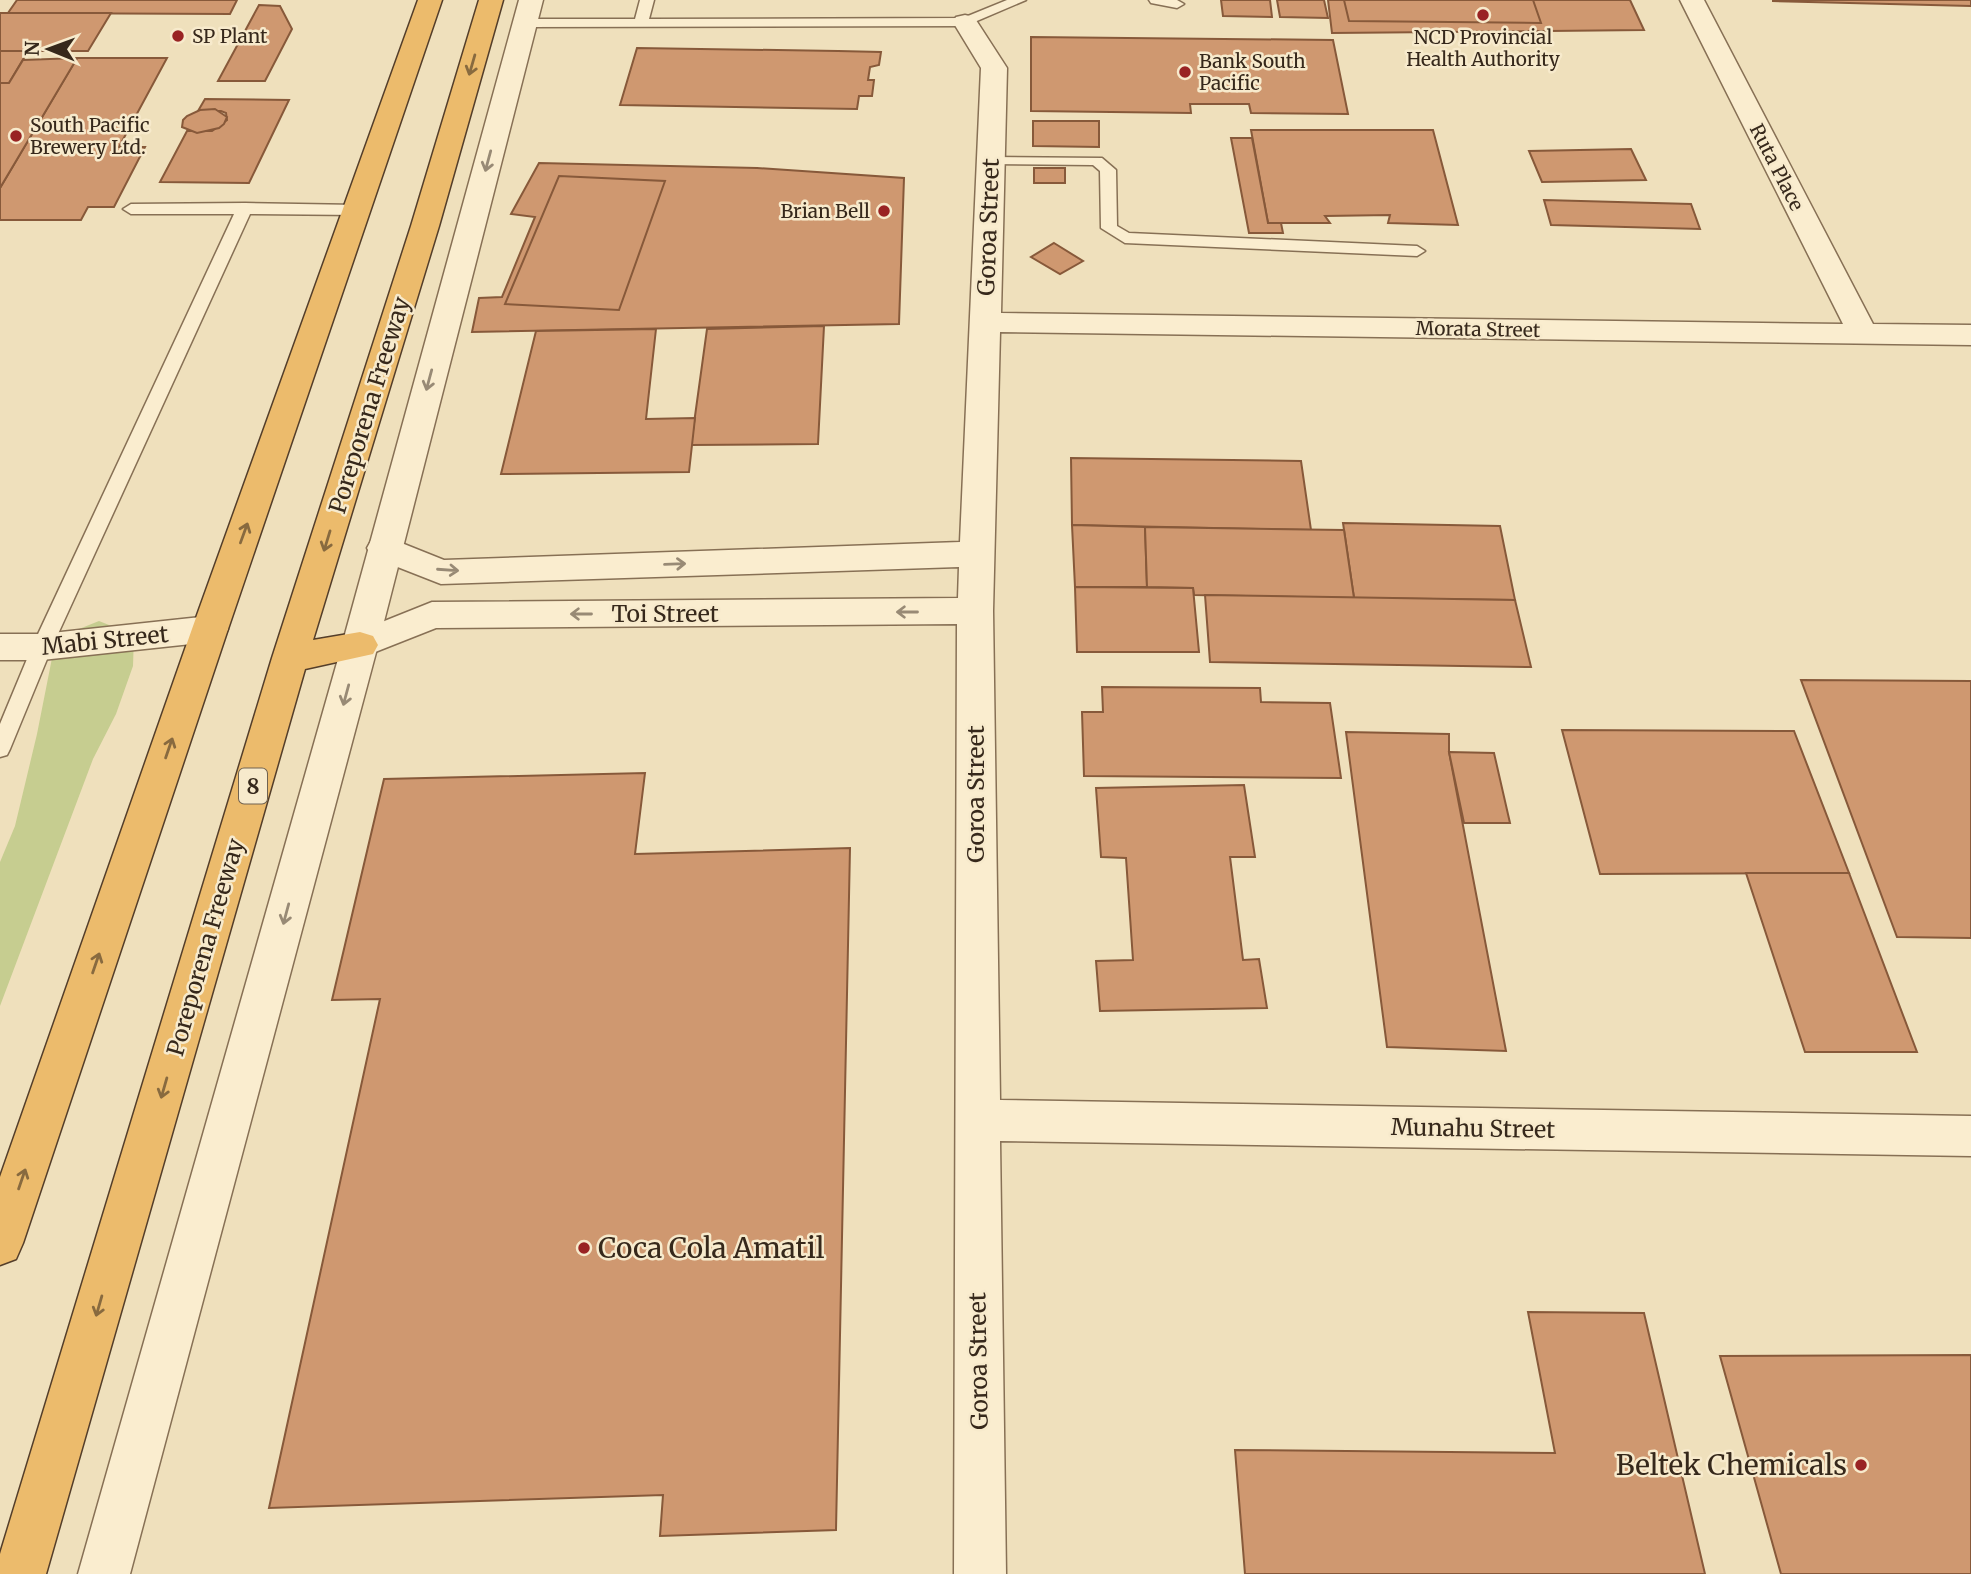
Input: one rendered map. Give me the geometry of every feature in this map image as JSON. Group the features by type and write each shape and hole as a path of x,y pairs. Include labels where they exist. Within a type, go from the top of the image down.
{"highway":[{"path":"0,1243 210,629 430,0"},
{"name":"Poreporena Freeway","path":"20,1574 294,645 425,226 491,0"},
{"path":"294,645 360,645"}],"street":[{"name":"Ruta Place","path":"1692,0 1863,334"},
{"path":"104,1574 360,645 528,11"},
{"name":"Goroa Street","path":"965,22 994,68 975,611 980,1574"},
{"name":"Morata Street","path":"986,322 1971,335"},
{"name":"Toi Street","path":"384,548 441,572 977,554"},
{"name":"Toi Street","path":"360,645 432,615 975,611"},
{"name":"Mabi Street","path":"0,648 42,648 210,629"},
{"name":"Munahu Street","path":"976,1121 1971,1136"}],"lane":[{"path":"641,22 648,0"},
{"path":"528,11 641,22 965,22 1019,0"},
{"path":"1156,0 1177,4"},
{"path":"990,161 1097,161 1105,165 1108,170 1109,228 1125,238 1417,251"},
{"path":"0,749 42,648 245,208"},
{"path":"131,209 358,210"}],"green space":[{"path":"99,621 134,635 133,666 116,714 93,759 0,1006 0,862 15,826 53,653 74,631"}],"building":[{"path":"17,0 237,0 230,14 8,13"},
{"path":"1221,0 1270,0 1272,17 1223,16"},
{"path":"1277,0 1324,0 1328,18 1280,17"},
{"name":"NCD Provincial Health Authority","path":"1328,0 1630,0 1644,30 1332,33"},
{"path":"1344,0 1533,0 1541,23 1349,21"},
{"path":"1971,0 1971,6 1773,1"},
{"path":"259,5 280,6 292,29 265,81 218,81"},
{"path":"0,13 111,13 88,51 0,51"},
{"name":"Bank South Pacific","path":"1031,37 1333,40 1348,114 1251,113 1249,104 1190,104 1191,113 1031,111"},
{"path":"637,48 881,52 879,65 870,67 868,80 874,80 872,96 859,96 857,109 620,105"},
{"path":"0,51 28,51 9,83 0,83"},
{"path":"77,58 167,58 119,147 145,147 114,207 88,207 81,220 0,220 0,188"},
{"name":"South Pacific Brewery Ltd.","path":"77,58 0,188 0,83 9,83 23,60"},
{"path":"205,99 289,100 249,183 160,182 187,131 212,131 227,120 226,113 221,111 198,111"},
{"path":"215,109 227,117 219,128 197,133 182,127 187,116 200,110"},
{"path":"1033,121 1099,121 1099,147 1033,146"},
{"path":"1251,130 1433,130 1458,225 1388,223 1390,215 1325,216 1330,223 1268,223"},
{"path":"1231,138 1252,138 1268,223 1281,223 1283,233 1249,233"},
{"path":"1631,149 1646,180 1542,182 1529,151"},
{"path":"539,163 757,168 904,178 899,324 472,332 479,298 502,297 535,217 511,214"},
{"path":"1034,168 1065,168 1065,183 1034,183"},
{"path":"559,176 665,181 619,310 505,304"},
{"path":"1544,200 1691,204 1700,229 1551,225"},
{"path":"1054,243 1083,261 1060,274 1031,257"},
{"path":"824,326 818,444 691,445 707,329"},
{"path":"656,329 646,419 695,418 689,472 501,474 536,331"},
{"path":"1071,458 1301,461 1311,530 1072,525"},
{"path":"1343,523 1500,526 1515,600 1354,598"},
{"path":"1072,525 1145,527 1147,587 1075,587"},
{"path":"1145,527 1344,530 1354,598 1194,595 1193,588 1147,587"},
{"path":"1075,587 1193,588 1199,652 1077,652"},
{"path":"1205,595 1515,600 1531,667 1210,662"},
{"path":"1801,680 1971,681 1971,938 1897,937"},
{"path":"1102,687 1260,688 1261,702 1330,703 1341,778 1084,776 1082,712 1103,712"},
{"path":"1562,730 1794,731 1849,873 1600,874"},
{"path":"1346,732 1449,734 1449,752 1506,1051 1387,1047"},
{"path":"1449,752 1494,753 1510,823 1464,823"},
{"name":"Coca Cola Amatil","path":"645,773 635,854 850,848 836,1530 660,1536 663,1495 269,1508 380,999 332,1000 384,779"},
{"path":"1244,785 1255,857 1230,857 1243,960 1259,959 1267,1008 1100,1011 1096,961 1133,960 1126,858 1101,857 1096,788"},
{"path":"1746,873 1849,873 1917,1052 1805,1052"},
{"path":"1528,1312 1644,1313 1705,1574 1245,1574 1235,1450 1555,1453"},
{"name":"Beltek Chemicals","path":"1971,1355 1971,1574 1781,1574 1720,1356"}],"place":[{"name":"NCD Provincial Health Authority","path":"1483,15"},
{"name":"SP Plant","path":"178,36"},
{"name":"Bank South Pacific","path":"1185,72"},
{"name":"South Pacific Brewery Ltd.","path":"16,136"},
{"name":"Brian Bell","path":"884,211"},
{"name":"Coca Cola Amatil","path":"584,1248"},
{"name":"Beltek Chemicals","path":"1861,1465"}]}
